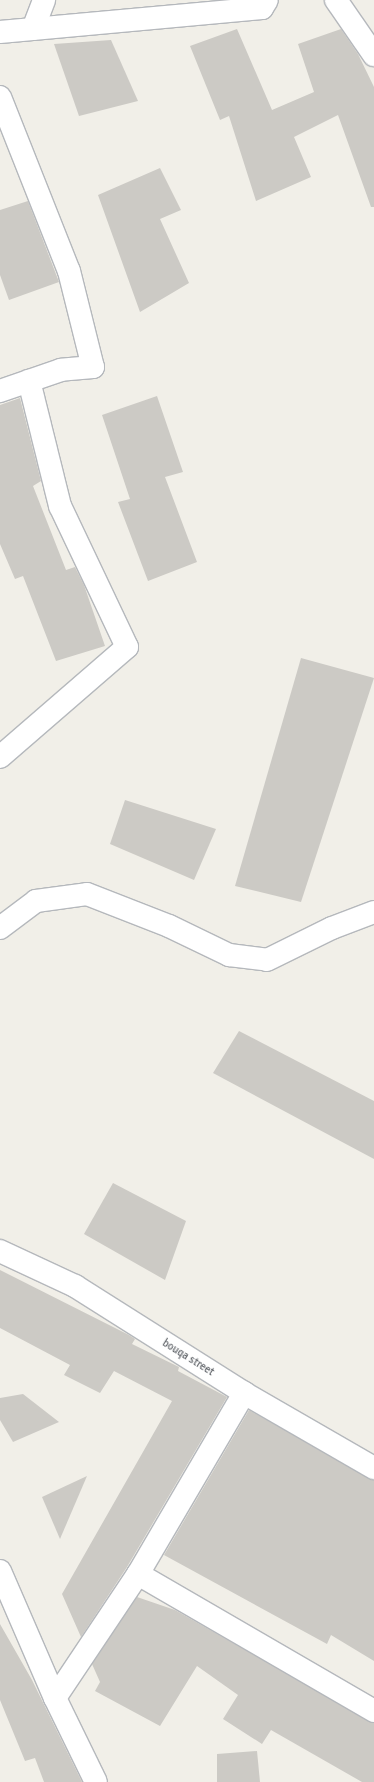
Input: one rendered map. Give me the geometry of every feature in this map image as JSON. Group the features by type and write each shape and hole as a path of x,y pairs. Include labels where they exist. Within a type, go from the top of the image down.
{"street":[{"path":"33,29 44,0"},
{"path":"0,32 262,8 267,0"},
{"path":"336,0 374,55"},
{"path":"0,97 69,271 93,368 61,370 0,391"},
{"path":"0,758 127,648 60,506 29,381"},
{"path":"0,928 36,901 87,894 169,926 229,955 267,960 332,928 374,912"},
{"name":"bouqa street","path":"0,1251 75,1286 244,1393 374,1468"},
{"path":"55,1698 138,1574 244,1393"},
{"path":"0,1571 55,1698 96,1782"},
{"path":"138,1574 374,1711"}],"building":[{"path":"237,29 272,110 314,92 298,44 341,29 358,54 374,87 374,207 371,207 338,115 294,137 311,177 256,201 229,116 220,120 190,46"},
{"path":"111,40 138,101 79,116 54,44"},
{"path":"160,168 181,210 160,219 189,283 140,312 98,195"},
{"path":"28,201 59,282 9,300 0,275 0,210"},
{"path":"157,396 183,472 165,477 197,562 148,581 118,502 130,499 102,415"},
{"path":"20,398 41,481 33,486 66,570 75,567 84,585 105,646 56,661 23,576 15,579 0,544 0,405"},
{"path":"301,658 374,678 301,902 235,886"},
{"path":"125,800 216,829 194,880 110,844"},
{"path":"239,1031 374,1101 374,1159 213,1073"},
{"path":"113,1183 186,1221 165,1280 84,1234"},
{"path":"0,1270 129,1335 135,1339 132,1344 179,1367 178,1371 227,1397 127,1567 81,1637 62,1594 172,1401 114,1371 100,1393 64,1375 70,1365 0,1328"},
{"path":"23,1394 59,1422 13,1442 0,1420 0,1398"},
{"path":"249,1410 374,1480 374,1661 331,1635 327,1644 164,1555"},
{"path":"87,1476 60,1539 42,1497"},
{"path":"137,1597 175,1610 374,1723 374,1782 362,1782 271,1730 262,1744 223,1719 238,1695 197,1666 160,1726 95,1691 100,1682 92,1664"},
{"path":"0,1624 32,1680 82,1782 44,1782 35,1758 25,1761 0,1700"},
{"path":"257,1751 260,1782 217,1782 217,1754"}]}
